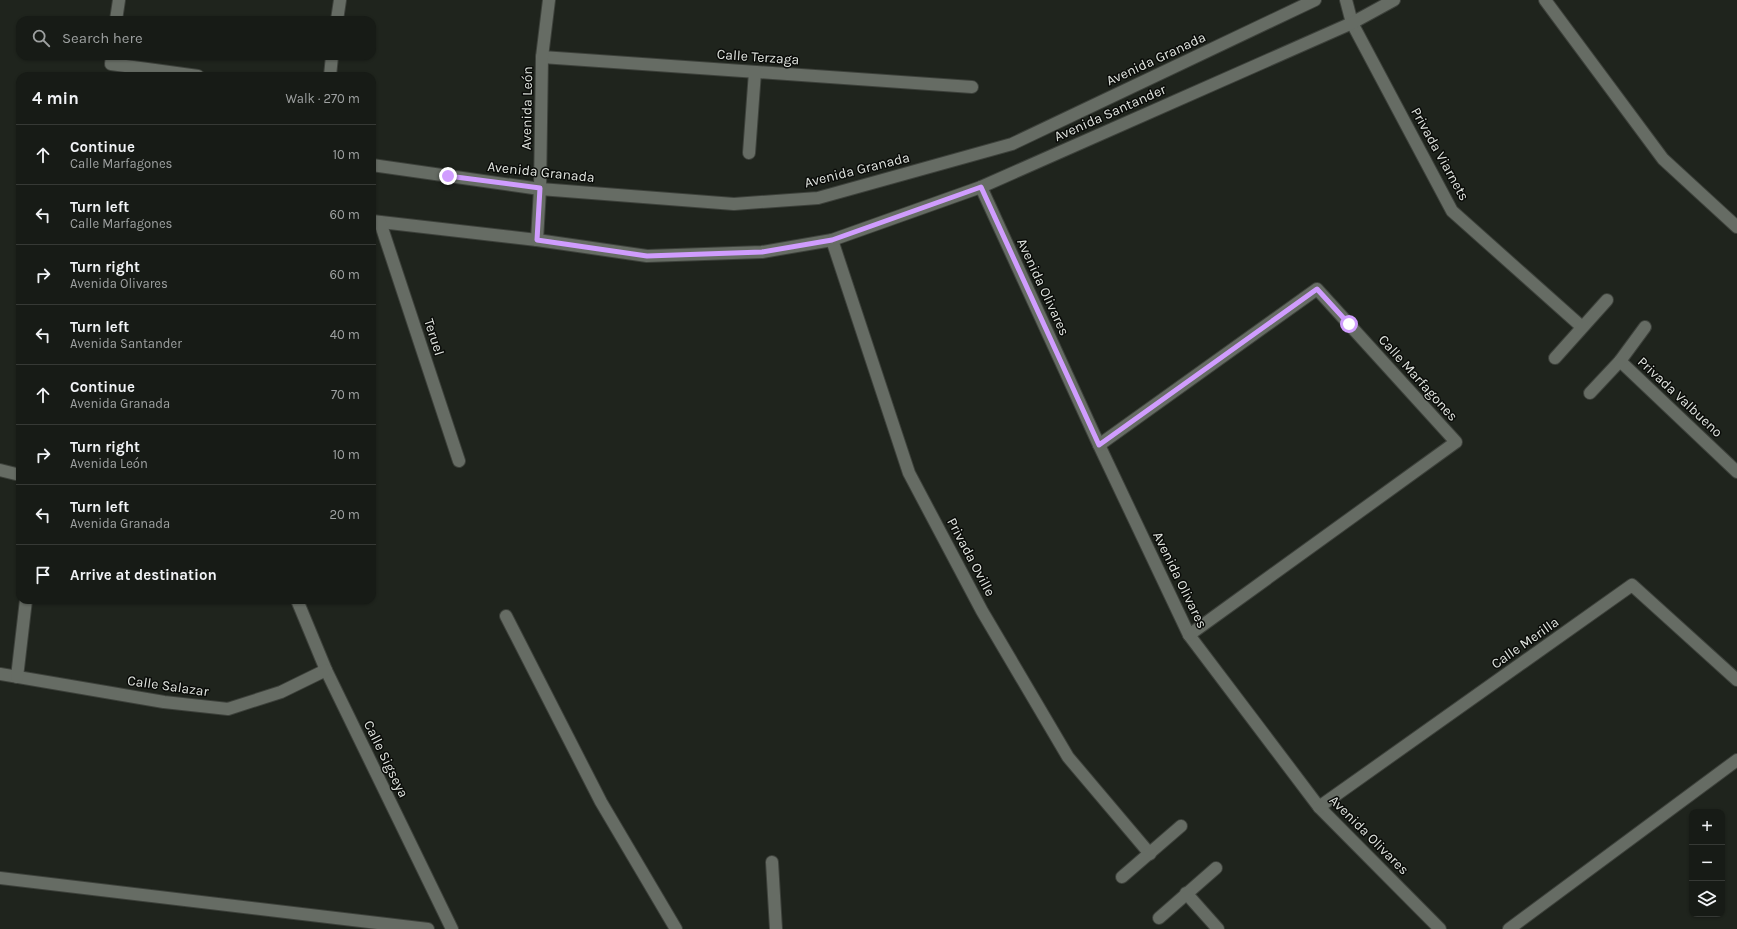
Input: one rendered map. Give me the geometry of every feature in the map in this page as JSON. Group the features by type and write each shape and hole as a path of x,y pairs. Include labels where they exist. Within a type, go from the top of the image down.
{"street":[{"path":"117,16 119,0"},
{"path":"338,16 340,0"},
{"name":"Avenida León","path":"537,240 540,188 542,57 549,0"},
{"name":"Avenida Granada","path":"376,166 540,188 734,204 818,198 1012,144 1315,0"},
{"name":"Privada Viarnets","path":"1346,0 1352,23 1452,211 1582,327"},
{"name":"Avenida Santander","path":"832,240 981,187 1352,23 1394,0"},
{"path":"1545,0 1663,159 1737,227"},
{"name":"Calle Terzaga","path":"542,57 972,87"},
{"path":"112,60 111,64 169,72"},
{"path":"330,72 332,60"},
{"path":"749,153 755,72"},
{"name":"Avenida Olivares","path":"981,187 1099,445 1189,635 1319,807 1440,929"},
{"path":"376,222 537,240 647,256 762,252 832,240"},
{"name":"Teruel","path":"376,222 459,461"},
{"name":"Privada Oville","path":"832,240 909,473 982,611 1068,757 1150,854"},
{"name":"Calle Marfagones","path":"1099,445 1317,289 1456,442 1189,635"},
{"path":"1555,358 1607,300"},
{"name":"Privada Valbueno","path":"1590,393 1620,361 1645,327"},
{"name":"Privada Valbueno","path":"1620,361 1737,472"},
{"path":"0,470 16,474"},
{"name":"Calle Merilla","path":"1319,807 1632,585 1737,680"},
{"path":"17,676 26,604"},
{"name":"Calle Sigseya","path":"299,604 326,670 452,929"},
{"path":"506,616 601,802 676,929"},
{"name":"Calle Salazar","path":"0,674 164,702 228,709 281,692 326,670"},
{"path":"1509,929 1737,760"},
{"path":"1122,877 1182,826"},
{"path":"772,862 776,929"},
{"path":"1159,918 1216,868"},
{"path":"0,878 428,929"},
{"path":"1186,893 1218,929"}],"route":[{"path":"448,176 540,188 537,240 647,256 762,252 832,240 981,187 1099,445 1317,289 1349,324"}]}
